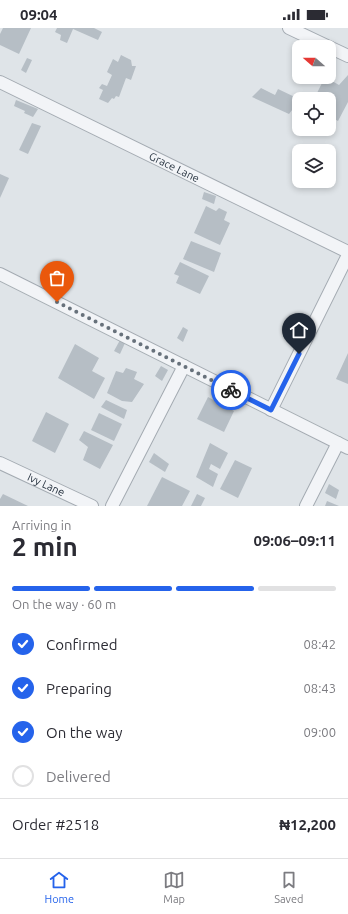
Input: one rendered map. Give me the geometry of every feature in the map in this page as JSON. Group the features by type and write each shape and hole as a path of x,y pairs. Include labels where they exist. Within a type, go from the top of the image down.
{"street":[{"path":"290,28 315,40"},
{"path":"336,50 348,56"},
{"name":"Grace Lane","path":"0,82 348,252"},
{"path":"271,410 348,255"},
{"path":"0,274 343,446 306,506"},
{"path":"112,506 184,366"},
{"name":"Ivy Lane","path":"0,463 92,506"}],"building":[{"path":"3,28 31,28 19,54 0,45 0,34"},
{"path":"57,28 94,28 102,32 98,40 73,29 67,43 60,40 61,35 55,32"},
{"path":"121,55 131,60 132,66 136,66 131,80 126,78 119,97 116,96 114,99 112,98 108,103 99,99 103,90 99,88 102,84 107,86 112,75 107,72 113,59 118,62"},
{"path":"27,58 32,60 26,73 21,70"},
{"path":"348,75 348,102 338,121 336,120 336,92 318,92 322,84 336,83 339,85"},
{"path":"261,88 275,95 278,89 292,96 292,110 289,114 252,97"},
{"path":"16,100 38,109 33,117 14,106"},
{"path":"32,123 41,126 28,154 19,150"},
{"path":"0,174 9,178 0,198"},
{"path":"204,192 216,196 214,204 202,199"},
{"path":"206,206 216,211 219,208 227,212 224,220 230,223 220,245 194,233"},
{"path":"191,241 221,253 214,272 183,259"},
{"path":"180,262 209,276 200,294 176,283 179,276 174,274"},
{"path":"183,327 188,330 183,342 177,338"},
{"path":"120,340 125,343 120,354 114,351"},
{"path":"75,344 99,358 92,371 105,378 94,399 58,378"},
{"path":"348,353 348,384 336,379"},
{"path":"161,366 168,370 162,381 155,376"},
{"path":"126,368 137,372 134,379 144,384 132,402 122,401 107,393 116,371 123,373"},
{"path":"208,397 234,411 224,432 197,419"},
{"path":"106,400 127,410 124,419 101,407"},
{"path":"46,412 69,424 55,453 32,441"},
{"path":"99,413 122,424 114,441 91,430"},
{"path":"84,431 113,445 100,469 83,460 88,447 79,440"},
{"path":"210,443 228,453 220,469 211,464 209,469 218,474 213,487 196,477"},
{"path":"154,453 169,464 165,472 149,462"},
{"path":"235,460 252,468 238,498 220,489"},
{"path":"162,477 190,491 182,506 147,506"},
{"path":"329,484 339,490 336,499 325,493"},
{"path":"3,494 28,506 0,506 0,499"},
{"path":"197,494 205,498 201,506 191,506"},
{"path":"327,501 339,506 325,506"}],"way so far":[{"path":"57,302 231,390"}],"route":[{"path":"231,390 271,410 299,354"}]}
